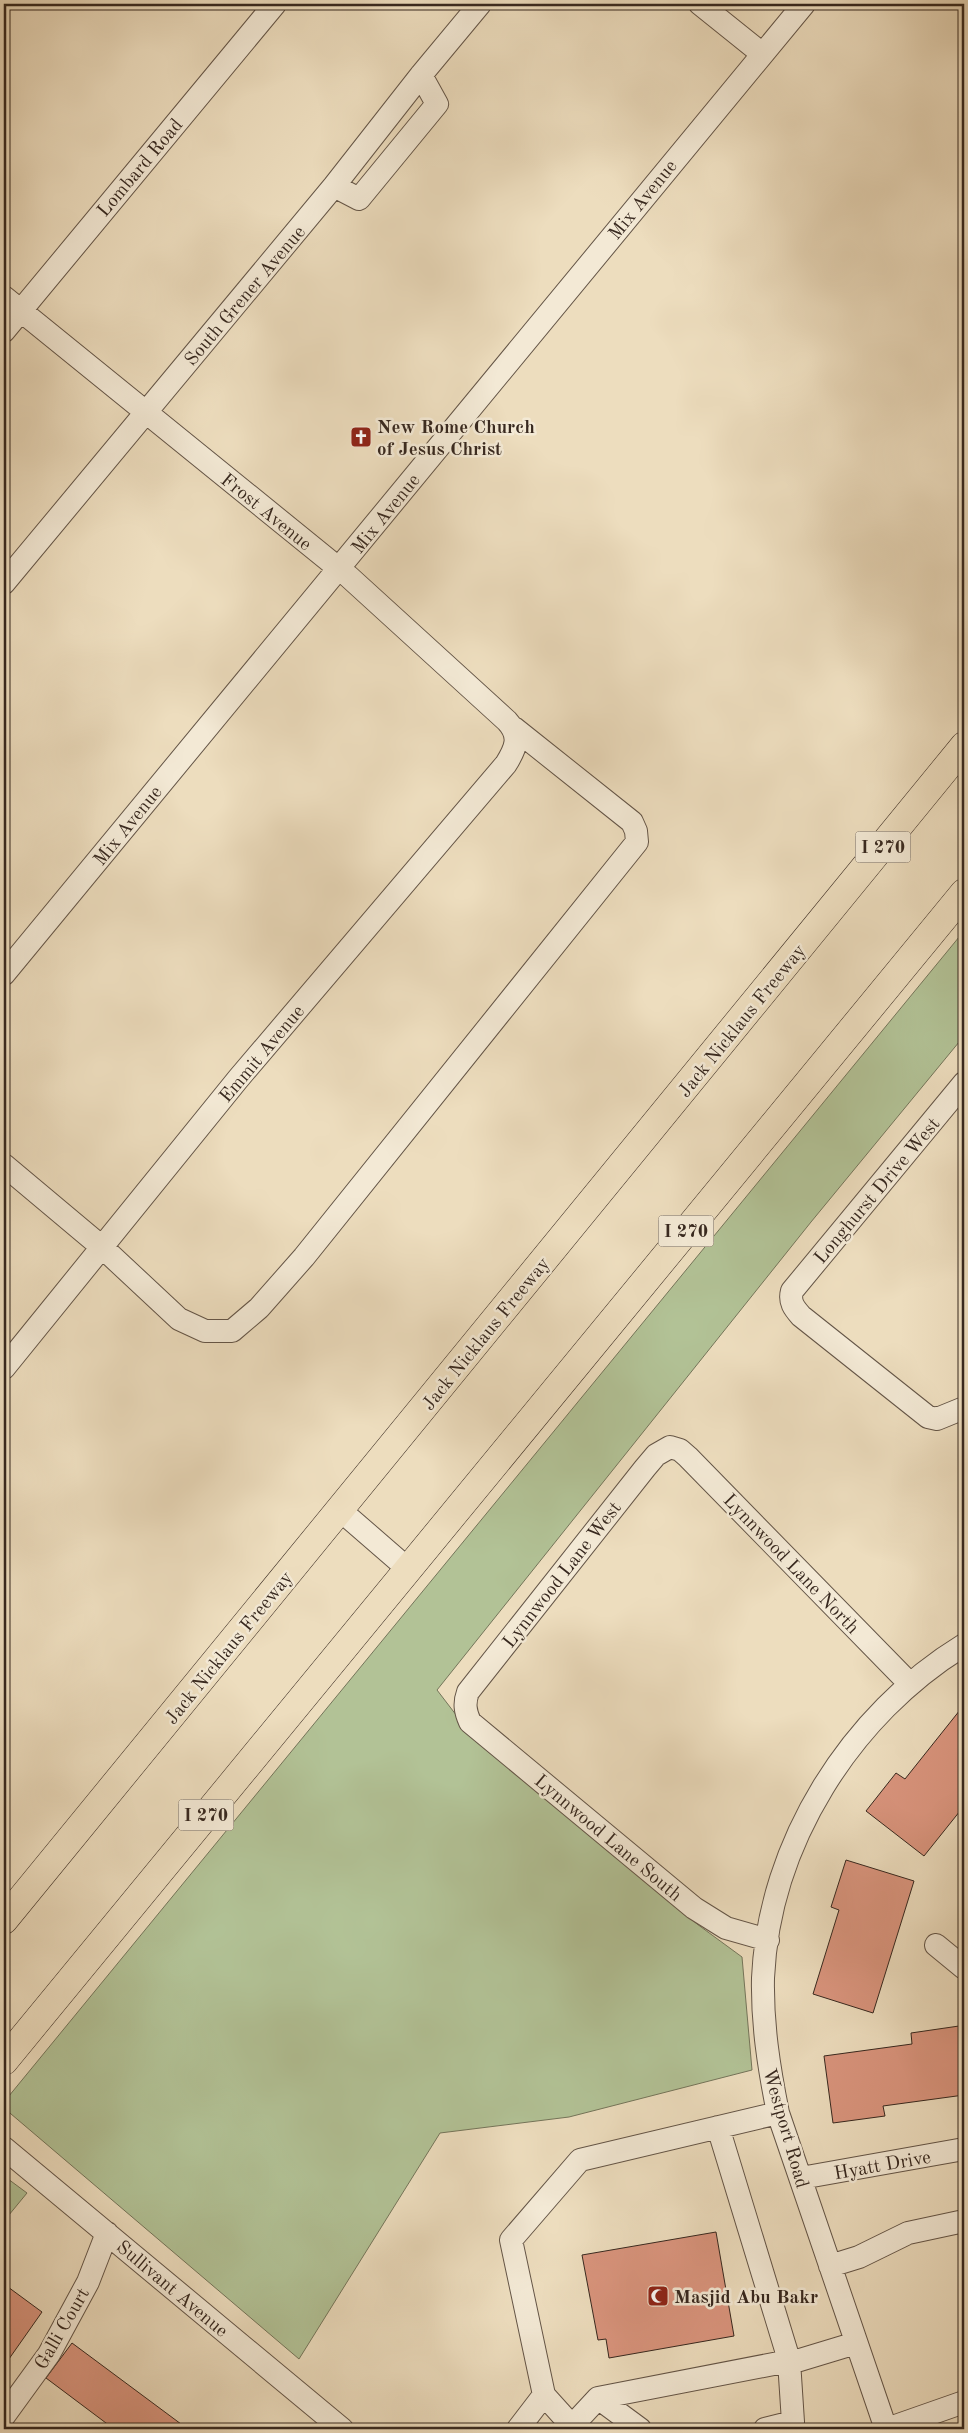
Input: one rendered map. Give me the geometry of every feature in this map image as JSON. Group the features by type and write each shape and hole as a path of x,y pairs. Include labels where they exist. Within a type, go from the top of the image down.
{"highway":[{"name":"Jack Nicklaus Freeway","path":"4,1920 964,746"},
{"name":"I 270","path":"4,2061 964,893"}],"street":[{"name":"Lombard Road","path":"4,331 12,304 275,4"},
{"name":"South Grener Avenue","path":"4,583 334,186 421,75 480,4"},
{"path":"700,4 761,53"},
{"name":"Mix Avenue","path":"4,974 339,569 761,53 804,4"},
{"path":"334,186 359,199 437,104 421,75"},
{"name":"Frost Avenue","path":"12,304 339,569 516,733 632,822 636,831 637,842 310,1249 259,1308 232,1331 205,1331 180,1319 103,1248"},
{"name":"Emmit Avenue","path":"4,1368 238,1079 506,764 514,751 516,733"},
{"name":"Longhurst Drive West","path":"964,1083 792,1291 790,1298 794,1308 801,1316 920,1412 928,1417 937,1419 964,1408"},
{"path":"4,1165 103,1248"},
{"name":"Lynnwood Lane North","path":"670,1447 680,1450 688,1457 910,1684"},
{"name":"Lynnwood Lane West","path":"466,1711 465,1701 468,1692 645,1468 656,1455 670,1447"},
{"path":"340,1510 408,1569"},
{"name":"Westport Road","path":"886,2429 778,2113 768,2063 763,2015 763,1977 776,1900 806,1818 830,1775 859,1734 910,1684 943,1658 964,1645"},
{"name":"Lynnwood Lane South","path":"466,1711 470,1722 694,1908 726,1928 768,1940"},
{"path":"936,1945 964,1968"},
{"path":"778,2113 580,2160 511,2240 544,2396 574,2428 598,2398 789,2361 790,2363 856,2343"},
{"path":"718,2127 789,2361 793,2422 765,2429"},
{"name":"Sullivant Avenue","path":"4,2148 342,2429"},
{"name":"Hyatt Drive","path":"800,2178 964,2149"},
{"path":"830,2266 859,2257 908,2233 964,2221"},
{"name":"Galli Court","path":"4,2416 49,2354 88,2282 107,2233"},
{"path":"518,2429 544,2396"},
{"path":"598,2398 640,2429"},
{"path":"886,2429 964,2402"}],"green space":[{"path":"964,931 964,1036 811,1222 437,1690 460,1720 697,1924 742,1957 752,2070 569,2117 440,2133 299,2359 4,2108 4,2102"},
{"path":"4,2176 27,2193 4,2221"}],"building":[{"path":"960,1710 964,1714 964,1806 924,1856 866,1811 896,1773 905,1779"},
{"path":"846,1860 914,1881 873,2013 813,1994 839,1910 831,1907"},
{"path":"959,2026 964,2064 964,2095 883,2106 885,2116 833,2123 824,2056 912,2044 911,2033"},
{"name":"Masjid Abu Bakr","path":"716,2232 734,2336 609,2358 606,2339 598,2340 582,2255"},
{"path":"8,2287 42,2312 4,2366 4,2293"},
{"path":"72,2343 181,2424 177,2429 114,2429 46,2378"}],"place":[{"name":"New Rome Church of Jesus Christ","path":"361,437"},
{"name":"Masjid Abu Bakr","path":"658,2296"}]}
